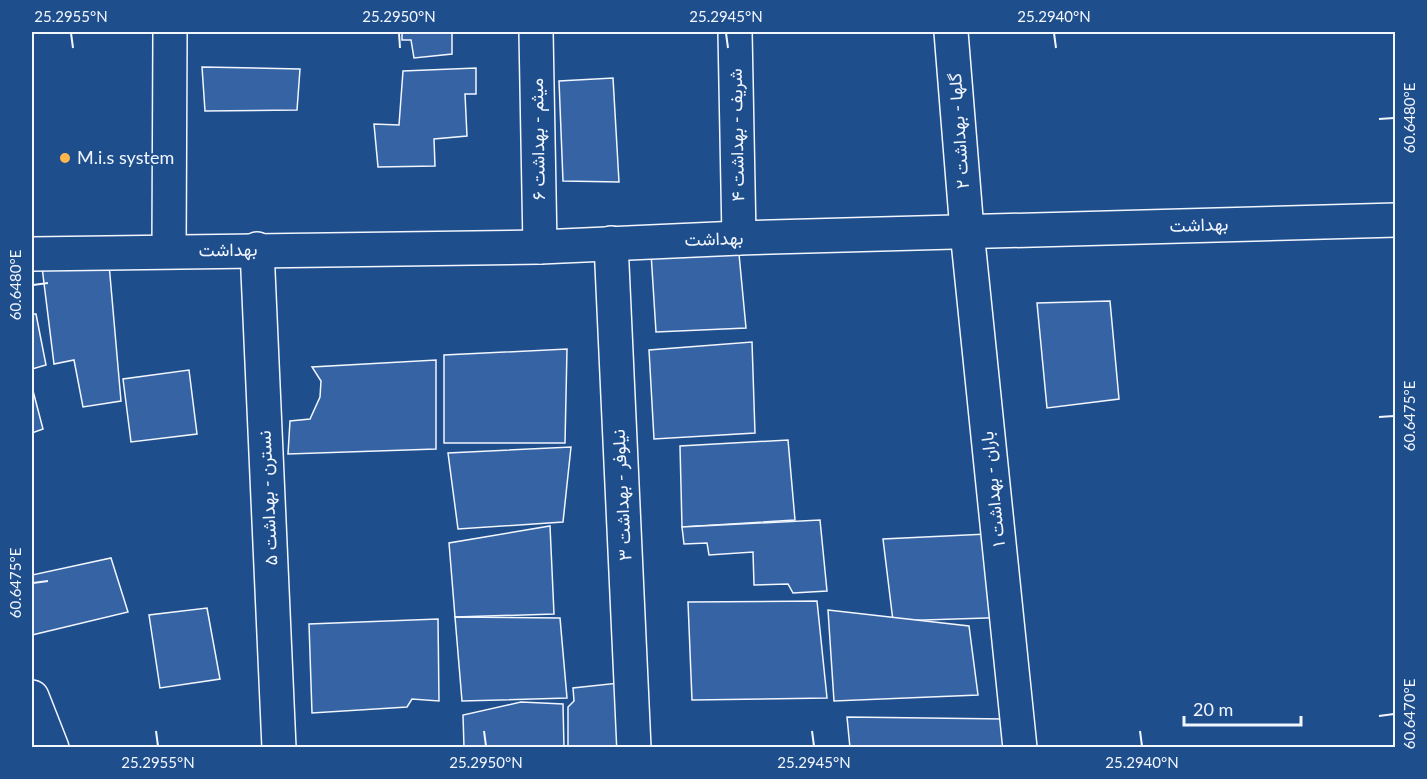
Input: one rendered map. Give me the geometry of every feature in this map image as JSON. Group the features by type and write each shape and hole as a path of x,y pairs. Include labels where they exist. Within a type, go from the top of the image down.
{"street":[{"path":"169,251 170,32"},
{"name":"میثم - بهداشت ۶","path":"536,32 540,247"},
{"name":"شریف - بهداشت ۴","path":"735,32 739,238"},
{"name":"گلها - بهداشت ۲","path":"951,32 967,231"},
{"name":"بهداشت","path":"32,254 257,249 540,247 739,238 1395,220"},
{"name":"باران - بهداشت ۱","path":"967,231 1020,747"},
{"name":"نیلوفر - بهداشت ۳","path":"611,243 634,747"},
{"name":"نسترن - بهداشت ۵","path":"257,249 279,747"},
{"path":"32,697 52,747"}],"building":[{"path":"402,32 452,32 452,54 414,58 411,40 402,40"},
{"path":"202,67 300,69 297,110 205,111"},
{"path":"476,68 476,94 465,94 467,136 434,139 435,166 378,167 374,124 399,125 403,71"},
{"path":"613,78 619,182 563,181 559,81"},
{"path":"651,253 739,254 746,328 656,332"},
{"path":"109,264 121,401 83,407 74,360 54,364 42,267"},
{"path":"1110,301 1119,399 1047,408 1037,303"},
{"path":"32,314 36,314 46,365 32,369"},
{"path":"752,342 755,433 654,439 649,350"},
{"path":"567,349 565,443 444,443 444,355"},
{"path":"436,360 436,449 288,454 290,421 310,419 320,397 321,381 312,367"},
{"path":"189,370 197,434 131,442 123,379"},
{"path":"32,387 43,429 32,433"},
{"path":"788,440 795,520 682,527 680,446"},
{"path":"571,447 563,522 458,529 448,453"},
{"path":"820,520 827,591 793,593 788,584 754,585 753,552 709,555 707,543 684,544 682,527"},
{"path":"550,526 554,614 455,617 449,543"},
{"path":"1008,533 1019,617 893,621 883,539"},
{"path":"111,558 128,612 32,635 32,575"},
{"path":"817,601 827,698 692,700 688,602"},
{"path":"207,608 220,679 160,688 149,615"},
{"path":"828,610 969,626 978,695 834,701"},
{"path":"455,617 560,618 567,698 462,701"},
{"path":"438,619 439,701 412,699 407,707 312,713 309,624"},
{"path":"619,683 619,747 568,748 568,707 574,701 573,688"},
{"path":"521,702 563,704 564,748 464,748 463,715"},
{"path":"847,717 1005,719 1010,748 850,748"}],"place":[{"name":"M.i.s system","path":"65,158"}]}
